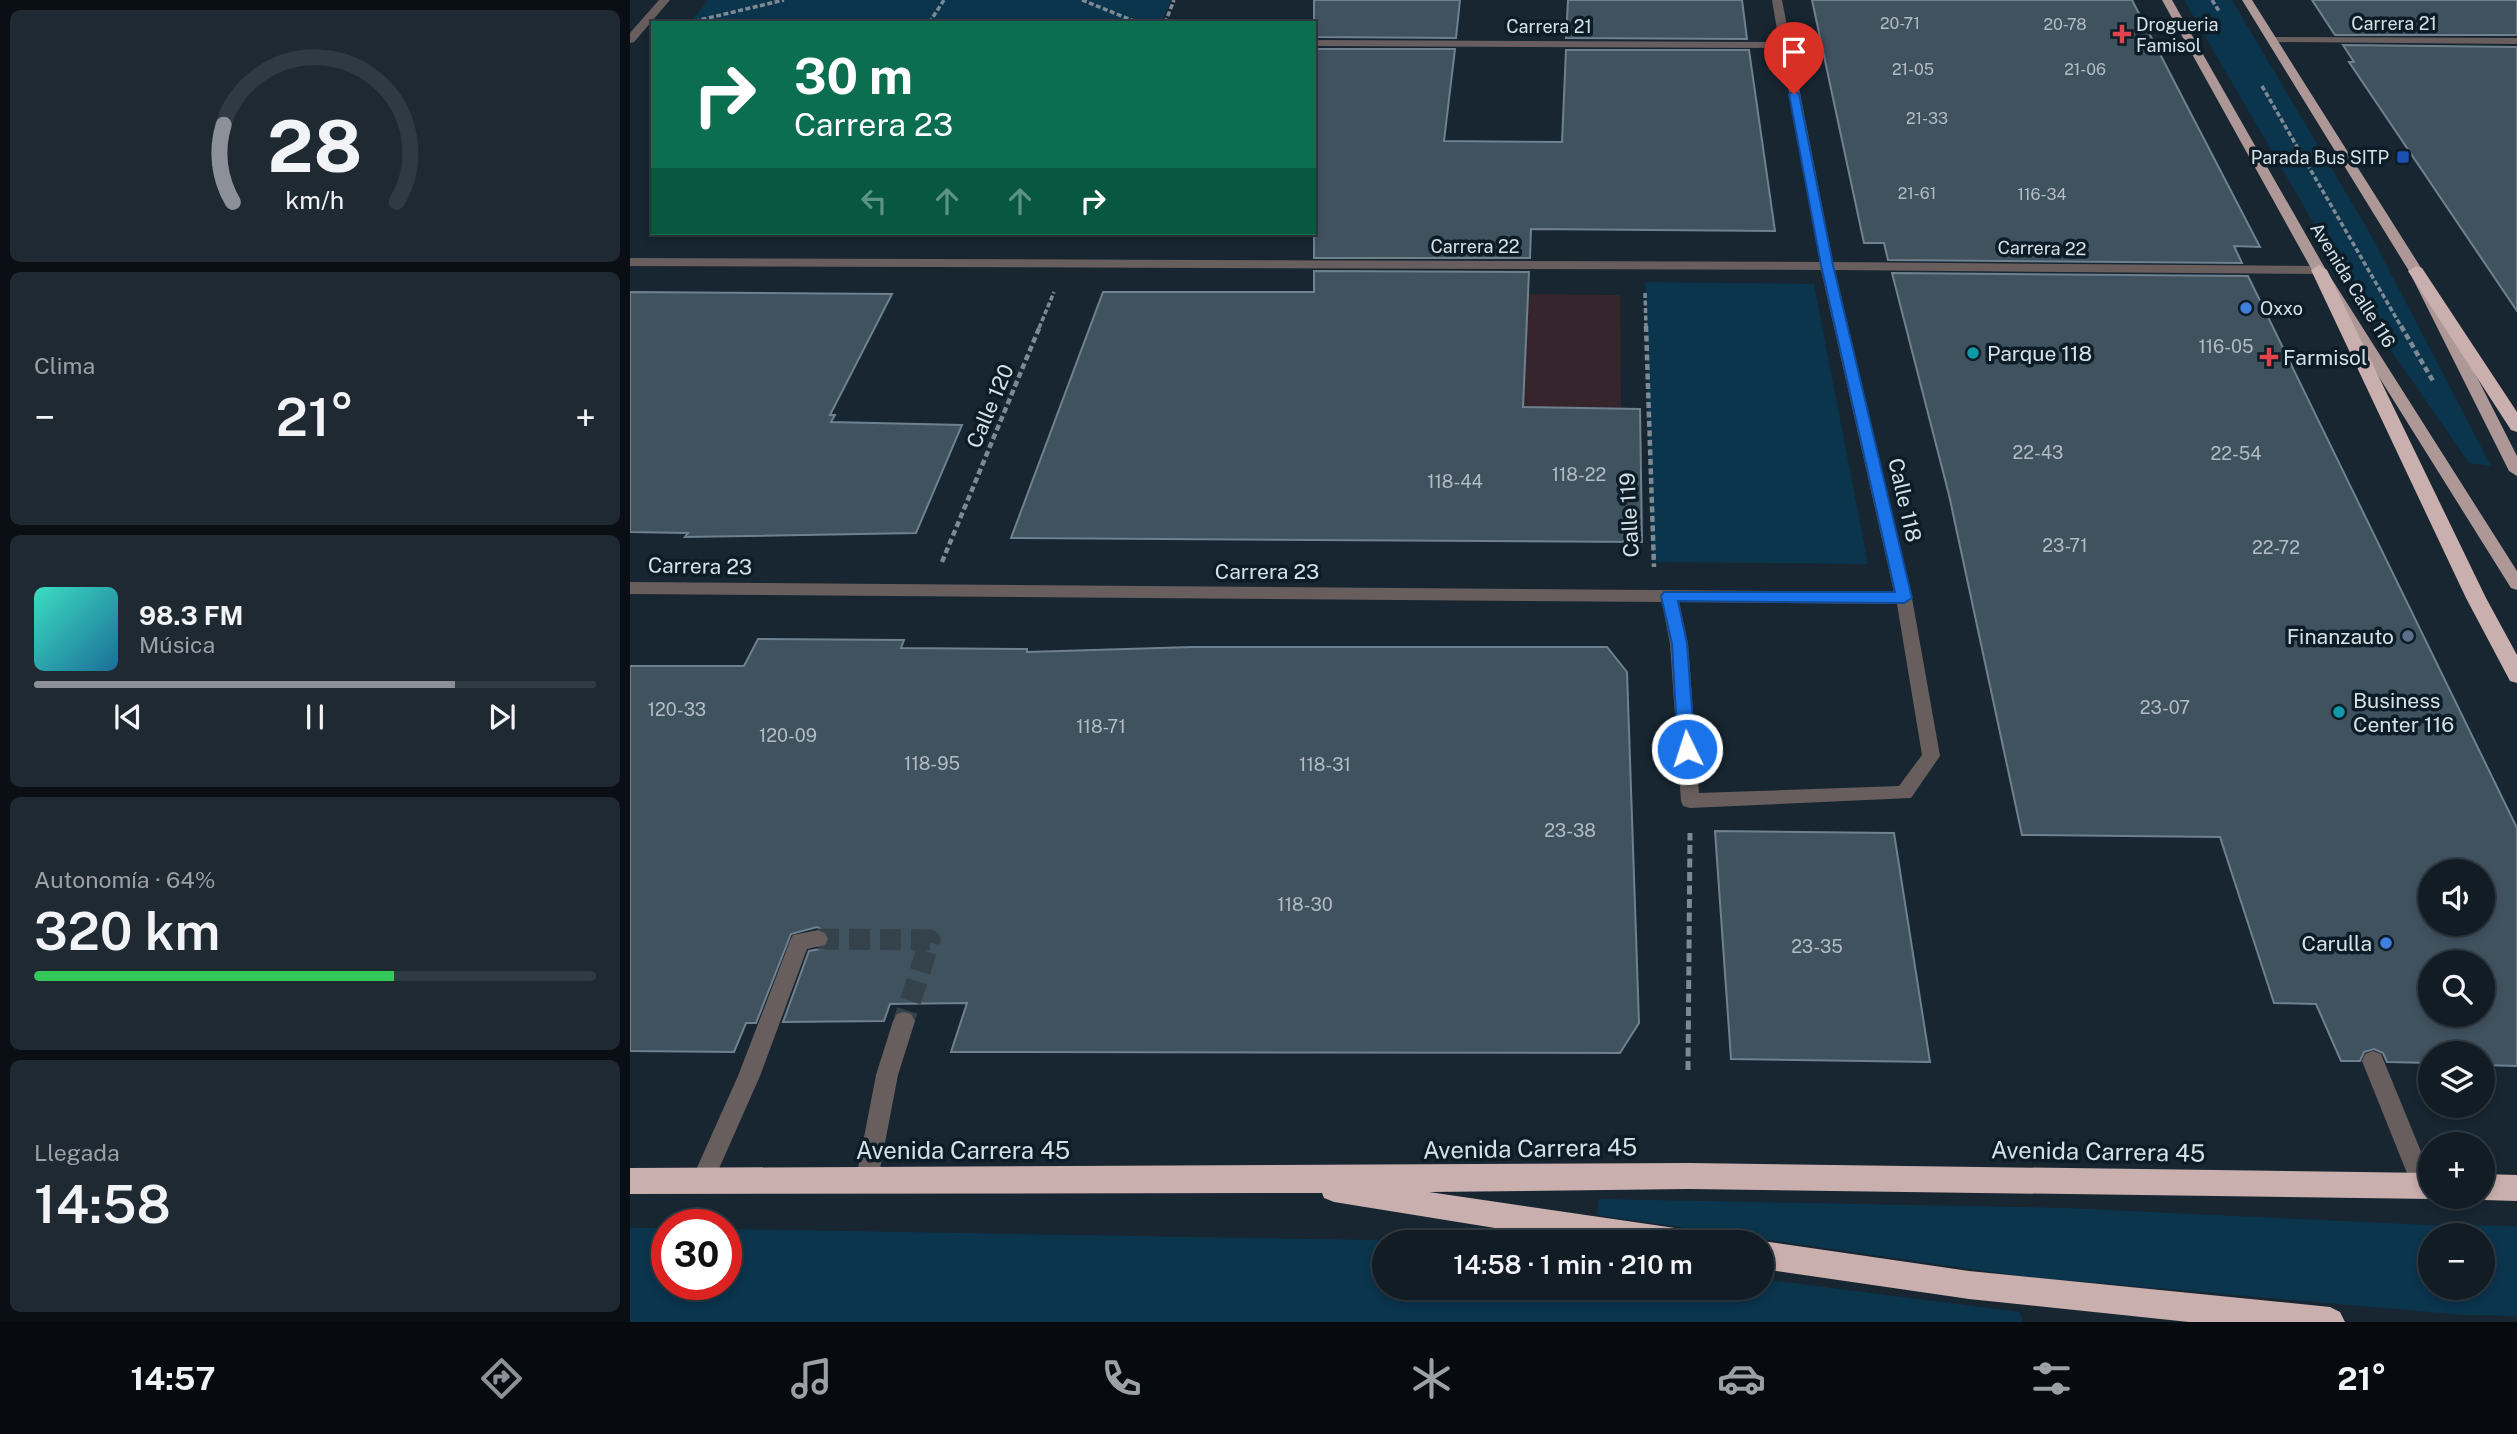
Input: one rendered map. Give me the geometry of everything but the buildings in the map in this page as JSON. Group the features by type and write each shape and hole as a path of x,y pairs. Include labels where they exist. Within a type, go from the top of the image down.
{"highway":[{"path":"2319,270 2476,597 2517,675"},
{"path":"2416,271 2517,426"},
{"name":"Avenida Carrera 45","path":"630,1181 1280,1180 1689,1175 2418,1186"},
{"path":"1280,1180 1590,1230"},
{"path":"2495,1187 2517,1188"},
{"path":"1774,1257 1969,1285 2330,1322"}],"main road":[{"name":"Avenida Calle 116","path":"2167,0 2319,270 2517,584"},
{"path":"2247,0 2416,271 2517,471"}],"street":[{"path":"631,37 665,0"},
{"name":"Calle 118","path":"1690,801 1904,793 1931,757 1904,598 1827,265 1777,0"},
{"path":"631,37 651,35"},
{"name":"Carrera 21","path":"2272,39 2517,41"},
{"name":"Carrera 21","path":"1316,43 1784,45"},
{"name":"Carrera 22","path":"630,262 1827,265 2319,270"},
{"name":"Carrera 23","path":"630,588 1904,598"},
{"path":"1669,596 1679,644 1690,801"},
{"path":"702,1181 749,1076 800,941 818,939"},
{"path":"867,1180 887,1075 904,1021"},
{"path":"2373,1061 2418,1165"}],"path":[{"path":"695,21 784,0"},
{"path":"930,21 944,0"},
{"path":"1082,0 1134,21"},
{"path":"1166,21 1174,0"},
{"path":"2212,0 2223,18"},
{"path":"2258,79 2439,392"},
{"name":"Calle 120","path":"930,591 1065,265"},
{"name":"Calle 119","path":"1648,265 1645,282 1652,562 1669,596"},
{"path":"1688,1070 1690,801"}],"shaded area":[{"path":"708,0 1171,0 1163,21 691,21"},
{"path":"2184,0 2232,0 2371,235 2491,466 2469,463 2370,320"},
{"path":"1645,282 1814,284 1868,564 1652,562"},
{"path":"1528,294 1620,295 1621,408 1523,407"},
{"path":"1599,1199 2067,1208 2418,1225 2418,1300 2495,1300 2495,1226 2517,1226 2517,1316 2464,1315 2019,1276 1774,1241 1774,1230 1701,1230 1597,1215"},
{"path":"630,1228 651,1228 651,1300 742,1300 742,1229 1372,1240 1372,1300 1774,1300 1774,1281 2020,1312 2023,1322 630,1322"}],"tunnel":[{"path":"818,939 930,940 904,1021"}],"place":[{"name":"Drogueria Famisol","path":"2122,34"},
{"name":"Parada Bus SITP","path":"2403,157"},
{"name":"Oxxo","path":"2246,308"},
{"name":"Parque 118","path":"1973,353"},
{"name":"Farmisol","path":"2269,357"},
{"name":"Finanzauto","path":"2408,636"},
{"name":"Business Center 116","path":"2339,712"},
{"name":"Carulla","path":"2386,943"}],"route":[{"path":"1687,749 1679,644 1669,596 1904,598 1827,265 1794,94"}]}
